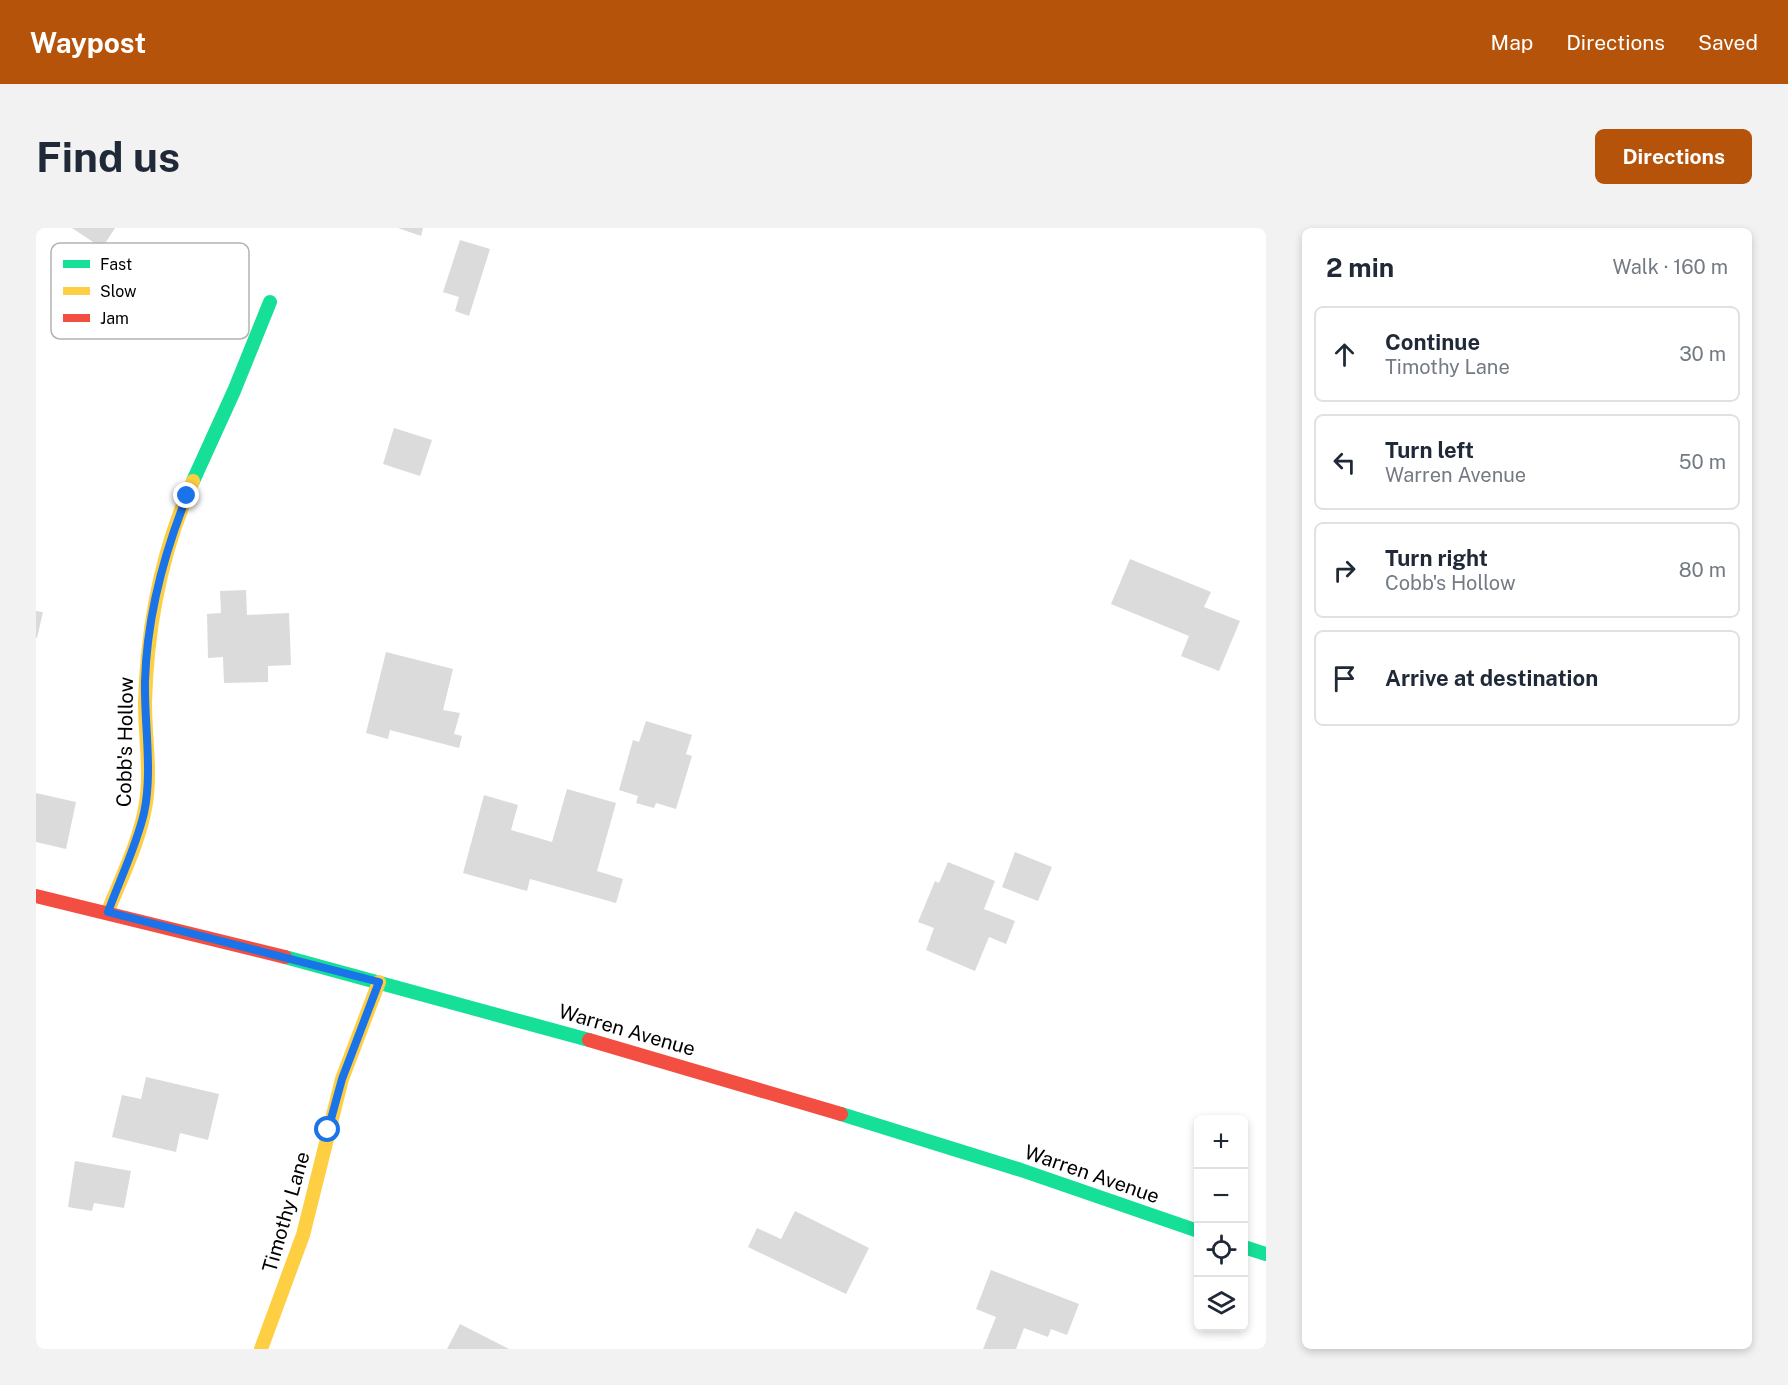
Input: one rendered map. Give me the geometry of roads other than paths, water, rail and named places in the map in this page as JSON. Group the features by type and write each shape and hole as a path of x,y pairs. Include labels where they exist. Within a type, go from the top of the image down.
{"main road":[{"name":"Cobb's Hollow","path":"108,912 134,847 145,812 147,769 145,681 152,610 159,575 171,535 270,302"},
{"name":"Warren Avenue","path":"36,896 108,912 379,982 766,1090 906,1133 1194,1230"},
{"name":"Timothy Lane","path":"261,1349 303,1235 342,1079 379,982"},
{"path":"1248,1248 1266,1254"}]}
